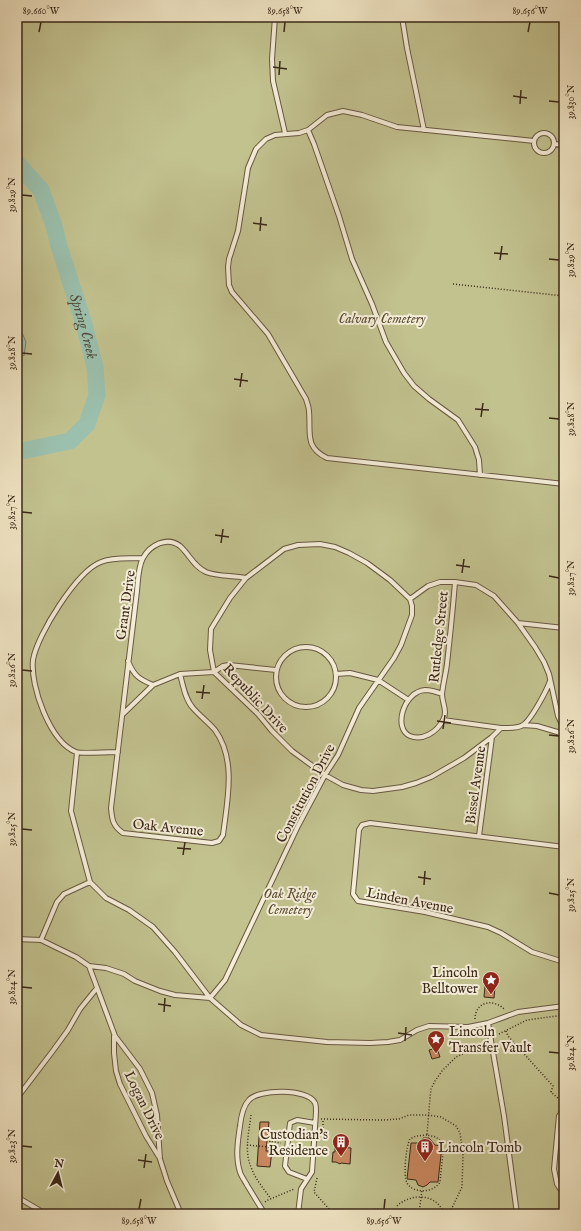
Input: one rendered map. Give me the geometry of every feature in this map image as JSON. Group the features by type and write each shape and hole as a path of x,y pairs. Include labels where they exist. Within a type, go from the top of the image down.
{"lane":[{"path":"275,17 272,59 273,81 285,133"},
{"path":"402,17 408,56 424,130"},
{"path":"534,141 397,127 362,114 343,111 327,115 308,130 299,133 275,135 266,139 256,149 251,158 248,168 238,231 229,259 227,273 232,292 268,334 306,399 309,410 310,440 312,446 321,455 327,458 564,484"},
{"path":"308,130 339,216 352,259 372,304 386,342 404,374 414,386 428,399 458,420 475,447 479,460 480,475"},
{"path":"544,133 552,137 554,144 552,150 543,153 536,148 534,141 538,136 544,133"},
{"path":"554,144 564,145"},
{"name":"Grant Drive","path":"116,828 112,820 111,808 128,661 143,558 154,546 170,542 181,547 192,562 205,572 215,575 246,578"},
{"path":"246,578 284,550 298,545 320,544 335,547 367,563 390,580 410,598 428,586 440,582 455,582 476,585 494,596 518,623 535,647 549,674 558,716 564,729"},
{"path":"118,752 77,753 65,746 50,726 44,712 34,676 33,660 42,636 62,601 75,583 91,567 102,561 143,558"},
{"name":"Republic Drive","path":"246,578 230,598 211,629 210,650 214,672 258,714 292,752 325,775 343,785 361,790 380,790 402,787 416,783 464,758 492,737 501,728"},
{"name":"Rutledge Street","path":"442,694 450,636 455,582"},
{"name":"Constitution Drive","path":"210,998 221,986 228,974 298,826 325,775 343,747 359,708 394,658 403,640 412,615 410,598"},
{"path":"518,623 564,628"},
{"path":"301,647 316,648 325,654 333,663 336,674 333,690 327,698 319,704 310,706 298,705 290,702 281,693 276,681 276,670 282,659 292,651 301,647"},
{"path":"128,661 132,671 137,676 153,685"},
{"path":"122,714 153,685 180,674 214,672 223,666 229,665 276,670"},
{"path":"336,674 350,673 378,680 407,699"},
{"name":"Oak Avenue","path":"116,828 123,833 212,843 219,841 223,836 229,769 225,754 215,731 192,708 186,697 180,674"},
{"path":"523,725 538,705 550,681"},
{"path":"425,690 442,694 445,713 443,720 433,731 427,736 418,738 409,735 404,731 402,723 403,708 407,699 416,692 425,690"},
{"path":"443,720 501,728 513,728 523,725 537,726 564,734"},
{"name":"Bissel Avenue","path":"479,836 492,737"},
{"path":"77,753 71,811 90,882 106,898 129,910 153,927 210,998 241,1025 261,1035 370,1044 400,1040 417,1030 429,1026 468,1027 488,1023 518,1012 564,1006"},
{"name":"Linden Avenue","path":"564,847 370,823 362,825 358,837 353,894 358,901 425,912 488,927 501,933 532,952 564,962"},
{"path":"41,940 57,902 64,894 90,882"},
{"path":"17,939 41,940 76,957 89,966 106,968 124,974 134,981 160,991 175,995 210,998"},
{"name":"Logan Drive","path":"89,966 114,1036 140,1069 152,1093 157,1115 160,1159"},
{"path":"17,1098 68,1030 80,1009 97,988"},
{"path":"488,1023 504,1116 517,1214"},
{"name":"Logan Drive","path":"114,1036 115,1065 120,1084 146,1136 160,1159 167,1181 181,1214"},
{"path":"265,1214 240,1172 237,1147 244,1107 249,1099 259,1093 284,1091 302,1095 311,1099 315,1103 312,1172 301,1189 298,1214"},
{"path":"564,1108 559,1116 554,1169 557,1184 564,1195"},
{"path":"307,1179 289,1172 285,1166 290,1123 297,1120 315,1123"},
{"path":"17,1197 46,1214"}],"path":[{"path":"453,284 564,296"},
{"path":"475,1025 475,1012 478,1007 490,1002 497,1004 509,1016"},
{"path":"499,1034 527,1020 564,1015"},
{"path":"506,1031 508,1036 553,1086 551,1092 562,1102"},
{"path":"427,1135 431,1089 442,1071 456,1058 485,1044"},
{"path":"251,1115 247,1151 251,1167 271,1199"},
{"path":"322,1134 322,1119 382,1120 399,1119 409,1115 428,1115 441,1117 456,1126 460,1133 463,1154 462,1187 453,1206 447,1214 431,1199 410,1197 397,1206"},
{"path":"427,1135 439,1139 443,1146 441,1175 438,1186 429,1190 422,1190 408,1186 405,1173 410,1139 416,1136 427,1135"},
{"path":"237,1147 248,1145 269,1147 270,1141 288,1144"},
{"path":"316,1178 314,1192 327,1207 338,1214"},
{"path":"260,1206 271,1199 295,1189 301,1189"},
{"path":"419,1213 422,1190"},
{"path":"360,1214 376,1209 433,1214"}],"green space":[{"path":"17,17 564,17 564,1214 17,1214"}],"shaded area":[{"path":"17,321 26,342 24,356 17,350"}],"building":[{"path":"485,986 495,987 494,998 484,997"},
{"path":"437,1048 440,1057 432,1059 429,1050"},
{"path":"260,1122 269,1122 266,1151 272,1151 270,1167 257,1166"},
{"name":"Lincoln Tomb","path":"423,1138 429,1138 435,1145 442,1146 438,1182 430,1182 423,1187 418,1185 416,1180 407,1179 411,1143 419,1143"},
{"name":"Custodian's Residence","path":"335,1147 351,1148 350,1164 332,1162"}],"waterway":[{"name":"Spring Creek","path":"17,163 41,190 54,226 84,324 95,367 97,395 87,424 70,441 17,452"}],"place":[{"name":"Lincoln Belltower","path":"491,995"},
{"name":"Lincoln Transfer Vault","path":"436,1054"},
{"name":"Custodian's Residence","path":"341,1157"},
{"name":"Lincoln Tomb","path":"425,1162"}],"park label":[{"name":"Calvary Cemetery","path":"382,318"},
{"name":"Oak Ridge Cemetery","path":"290,902"}]}
